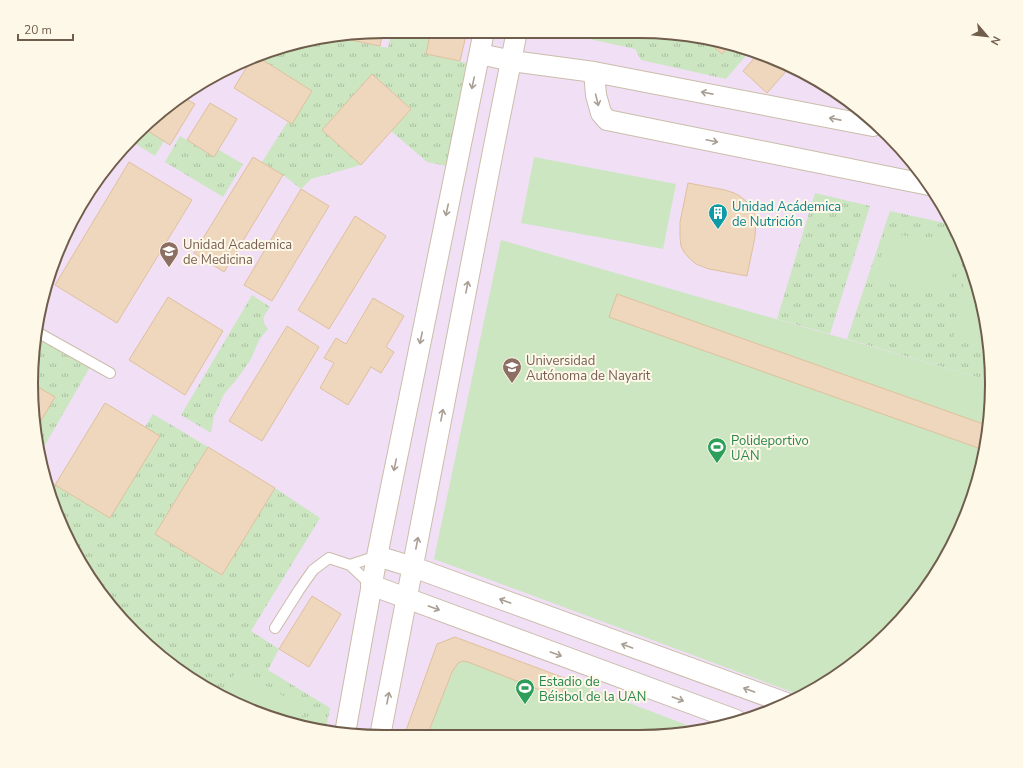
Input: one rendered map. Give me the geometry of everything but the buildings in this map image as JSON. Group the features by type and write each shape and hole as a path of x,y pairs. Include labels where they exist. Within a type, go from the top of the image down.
{"street":[{"path":"346,728 376,556 483,38"},
{"path":"381,730 516,38"},
{"path":"480,54 512,61 594,72 868,125"},
{"path":"594,72 596,95 601,113 607,120 921,183"},
{"path":"376,556 413,568 772,704"},
{"path":"371,585 730,718"}],"lane":[{"path":"42,335 110,373"},
{"path":"350,565 376,556"},
{"path":"275,628 313,570 329,558 350,565 371,585"}],"shaded area":[{"name":"Universidad Autónoma de Nayarit","path":"639,38 684,41 729,50 771,64 812,84 831,96 850,109 884,139 914,173 939,211 949,231 967,273 973,294 982,339 984,361 985,384 982,429 967,495 959,516 939,557 914,595 884,629 850,659 812,684 771,704 729,718 684,727 639,730 361,729 316,723 273,712 252,704 211,684 173,659 139,629 109,595 84,557 64,516 50,474 41,429 38,384 41,339 50,294 64,252 84,211 109,173 139,139 173,109 211,84 252,64 273,56 316,45 361,39"}],"green space":[{"path":"390,38 429,38 426,54 466,63 447,166 427,162 391,131 411,109 372,74 322,130 361,165 311,179 301,189 283,175 262,162 288,121 292,123 312,91 263,60 294,50 339,41 350,40 388,48"},
{"path":"585,38 639,38 684,41 746,55 726,79 641,60 635,49"},
{"path":"148,131 164,141 155,156 135,144"},
{"path":"180,136 214,157 219,150 243,164 223,197 165,162"},
{"path":"534,157 676,184 663,249 521,223"},
{"path":"815,193 870,206 830,334 777,319"},
{"path":"890,211 945,223 959,252 973,294 982,339 985,379 847,339"},
{"path":"886,232 956,246 957,249 949,294 876,281"},
{"name":"Polideportivo UAN","path":"501,240 985,379 982,429 973,474 959,516 939,557 914,595 884,629 850,659 812,684 794,693 434,559"},
{"path":"966,271 978,316 983,345 953,339"},
{"path":"252,295 270,307 264,318 264,323 268,329 259,340 251,359 224,394 214,416 211,433 181,415"},
{"path":"41,339 90,367 44,447 41,429 38,384"},
{"path":"153,414 208,447 155,534 222,575 275,488 320,518 251,631 279,649 268,670 330,708 327,725 294,718 252,704 211,684 173,659 139,629 109,595 84,557 64,516 53,483 110,518 145,427"},
{"name":"Estadio de Béisbol de la UAN","path":"455,637 690,726 639,730 406,730 437,644"},
{"path":"237,669 306,709 300,719 273,712 225,691"}],"place":[{"name":"Unidad Acádemica de Nutrición","path":"718,230"},
{"name":"Unidad Academica de Medicina","path":"169,268"},
{"name":"Universidad Autónoma de Nayarit","path":"512,384"},
{"name":"Polideportivo UAN","path":"717,464"},
{"name":"Estadio de Béisbol de la UAN","path":"525,705"}]}
